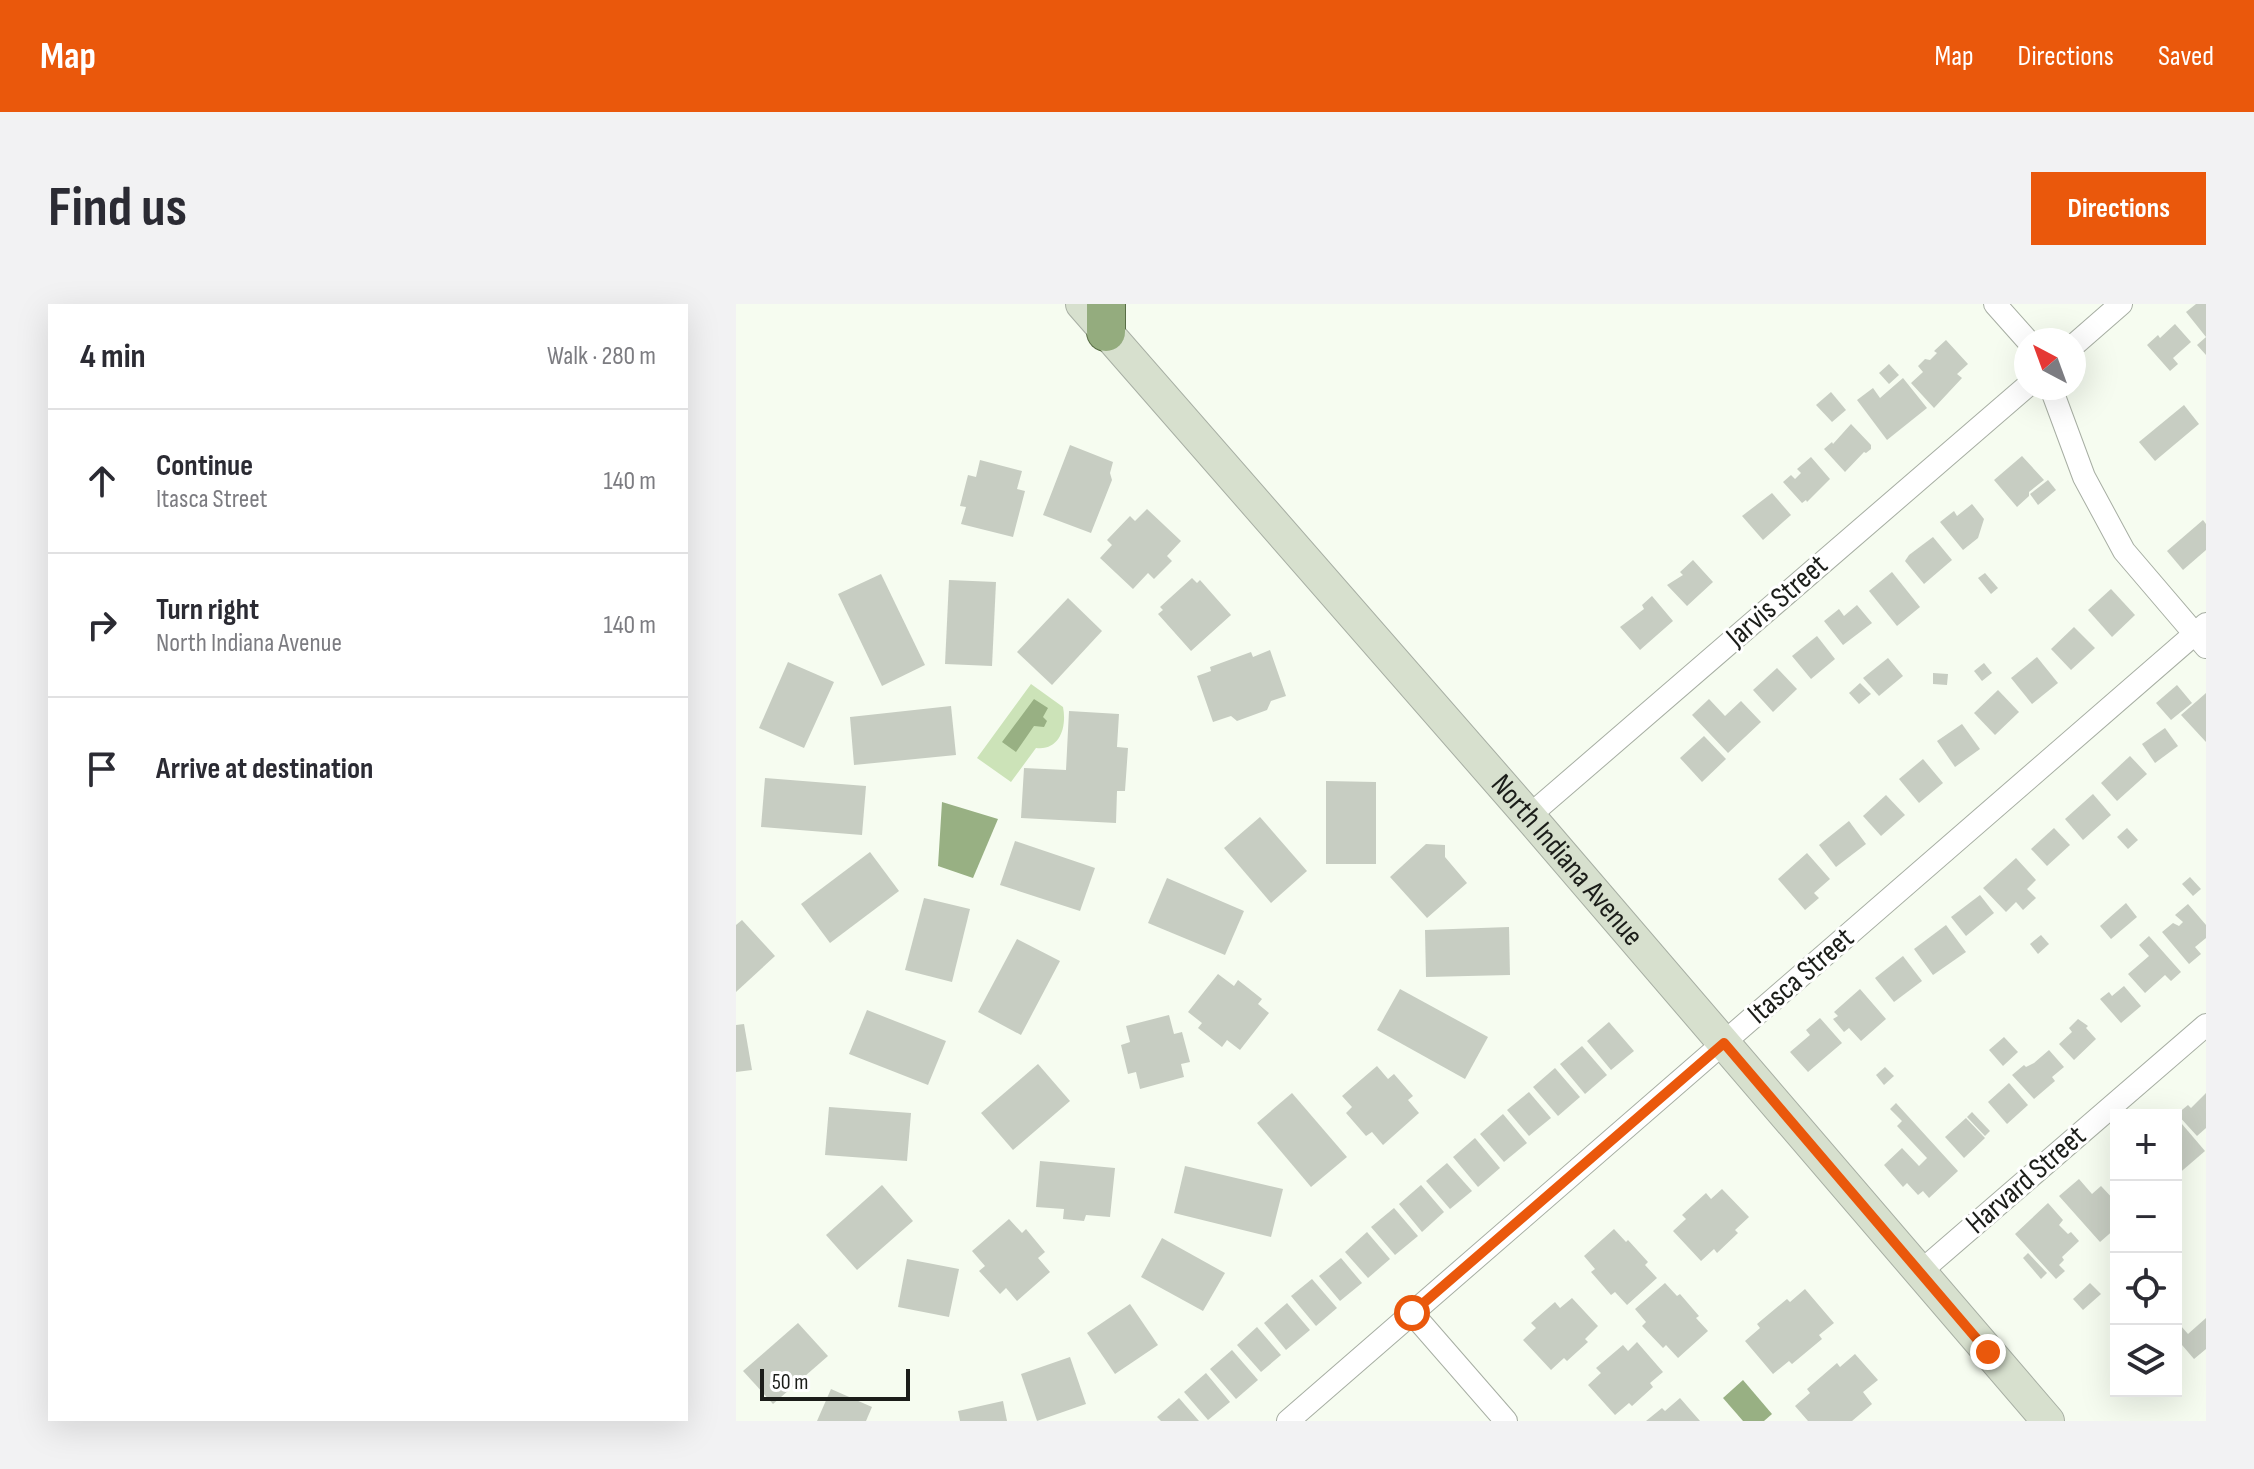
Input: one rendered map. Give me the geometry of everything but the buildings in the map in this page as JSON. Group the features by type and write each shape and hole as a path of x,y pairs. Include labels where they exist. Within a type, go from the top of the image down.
{"main road":[{"name":"North Indiana Avenue","path":"1082,304 1106,318 2048,1421"}],"street":[{"path":"1995,304 2016,328"},
{"path":"2086,335 2121,304"},
{"name":"Jarvis Street","path":"1529,816 2014,397"},
{"path":"2055,400 2084,477 2124,551 2202,635"},
{"name":"Itasca Street","path":"1288,1421 2202,635"},
{"name":"Harvard Street","path":"1920,1272 2206,1025"},
{"path":"1412,1313 1506,1421"}],"shaded area":[{"path":"1031,684 1063,707 1063,730 1051,746 1036,748 1011,782 977,758"},
{"path":"1034,699 1048,708 1043,717 1047,721 1044,727 1034,726 1016,752 1002,742"},
{"path":"942,802 998,819 973,878 938,866"},
{"path":"1743,1380 1772,1414 1764,1421 1743,1421 1723,1398"}],"route":[{"path":"1412,1313 1724,1043 1988,1352"}]}
